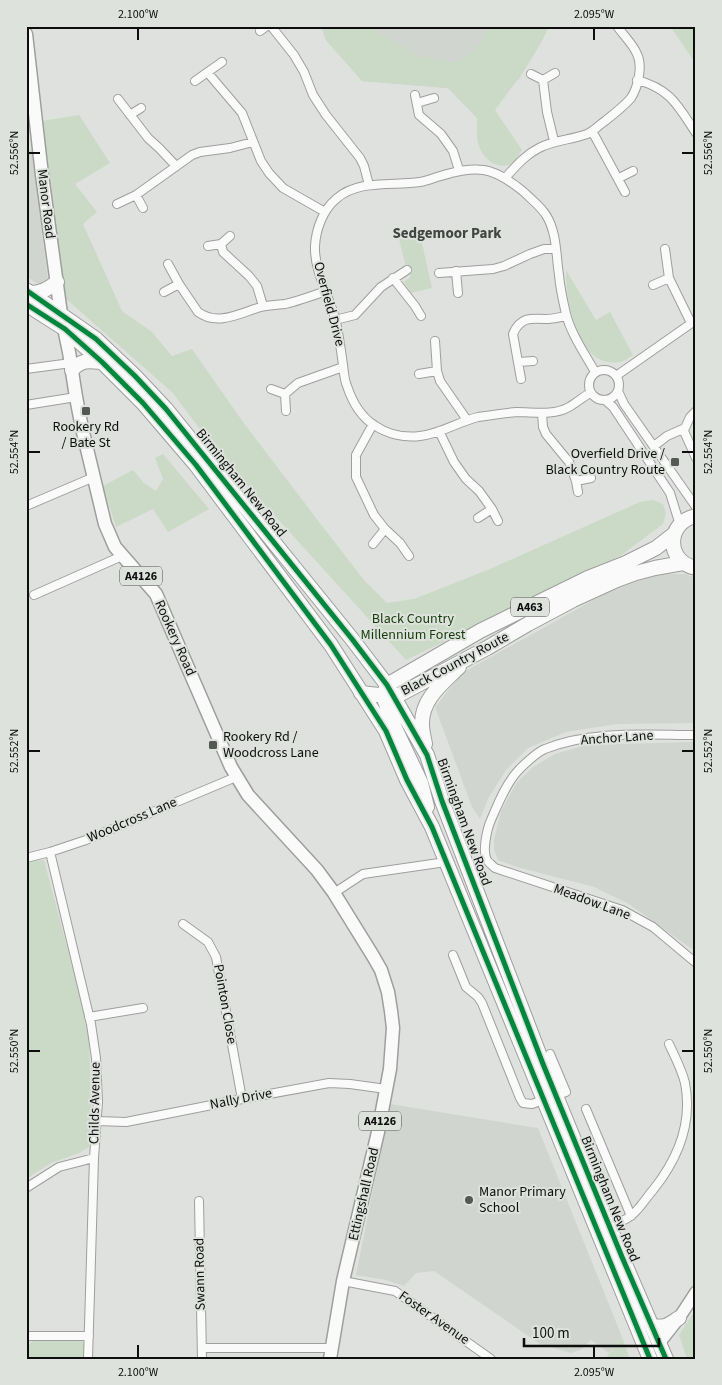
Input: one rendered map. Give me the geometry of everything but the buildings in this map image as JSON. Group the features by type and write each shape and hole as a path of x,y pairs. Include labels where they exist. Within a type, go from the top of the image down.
{"highway":[{"path":"27,295 50,288 57,282"},
{"name":"Birmingham New Road","path":"27,295 61,314 96,339 166,409 315,592 388,692 427,755 550,1098 649,1358"},
{"name":"Birmingham New Road","path":"27,295 102,362 143,403 196,465 331,645 386,731 407,780 432,827 550,1098 610,1227 666,1359"},
{"path":"72,366 86,361 102,362"},
{"name":"Black Country Route","path":"388,692 480,631 588,578 626,563 656,548 687,519 696,516"},
{"name":"Black Country Route","path":"677,529 674,548 676,556 690,566"},
{"name":"Black Country Route","path":"361,693 388,692 415,685 469,658 551,612 618,580 654,568 690,566"},
{"name":"A463","path":"427,755 422,724 425,707 432,694 469,658"},
{"path":"388,692 395,728 421,782 432,827"},
{"path":"652,1326 665,1327 679,1318"}],"main road":[{"name":"Manor Road","path":"26,34 42,175 61,314"},
{"name":"A4126","path":"61,314 65,329"},
{"name":"Rookery Road","path":"65,329 76,397 109,536 122,556 156,594 236,777 253,801 317,870 334,893"},
{"name":"Ettingshall Road","path":"331,1353 344,1281 378,1132 391,1061 393,1028 388,992 381,970 334,893"},
{"path":"649,1358 660,1342"}],"street":[{"path":"271,26 304,72 313,95 326,115 360,158 369,185"},
{"path":"506,178 523,158 540,147 592,131 630,98 635,90 640,66 638,55 616,26"},
{"path":"194,81 222,62"},
{"path":"208,72 242,113 261,161 275,180 290,193 325,212"},
{"path":"543,80 555,73"},
{"path":"531,74 543,80"},
{"path":"543,80 547,112 554,142"},
{"path":"637,80 658,87 669,95 696,133"},
{"path":"434,98 416,99 419,115 441,134 453,151 459,170"},
{"path":"118,99 148,138 176,166"},
{"path":"130,115 141,108"},
{"path":"592,131 625,192"},
{"path":"117,204 136,195 192,155 253,142"},
{"name":"Overfield Drive","path":"590,392 568,408 555,412 507,413 467,420 420,436 398,435 384,431 373,424 359,411 347,386 335,320 317,262 315,245 325,212 341,194 369,185 422,182 459,170 475,169 498,174 506,178 529,197 546,215 551,226 556,249 566,316 573,334 595,372"},
{"path":"619,178 633,171"},
{"path":"136,195 143,208"},
{"path":"208,246 221,244 230,236"},
{"path":"221,244 223,252 257,286 263,306"},
{"path":"439,273 493,270 544,249 556,249"},
{"path":"616,376 693,322 669,278 665,249"},
{"path":"168,264 198,312 207,316 219,318 232,317 263,306 286,304 326,292"},
{"path":"335,320 355,315 381,287 407,270"},
{"path":"456,271 458,292"},
{"path":"393,278 420,316"},
{"path":"653,285 669,278"},
{"path":"164,292 179,284"},
{"path":"521,379 513,334 516,327 530,319 566,316"},
{"path":"435,340 436,371 440,382 467,420"},
{"path":"519,362 533,361"},
{"path":"26,370 72,366"},
{"path":"285,394 298,383 344,367"},
{"path":"605,400 614,396 618,391 619,385 616,376 608,370 601,370 591,376 588,382 590,392 596,398 605,400 613,407 670,493 677,529"},
{"path":"419,374 436,371"},
{"path":"272,389 285,394"},
{"path":"618,391 624,404 696,507"},
{"path":"285,394 286,411"},
{"path":"26,405 76,397"},
{"path":"654,446 667,436 683,430 690,417 696,411"},
{"path":"542,413 543,427 546,434 569,462 578,492"},
{"path":"373,424 356,455 356,478 374,515 400,543 409,556"},
{"path":"683,430 696,458"},
{"path":"439,431 454,462 466,479 479,491 492,509 498,522"},
{"path":"26,506 94,477"},
{"path":"576,481 591,478"},
{"path":"478,518 492,509"},
{"path":"373,544 385,529"},
{"path":"34,595 122,556"},
{"name":"Anchor Lane","path":"485,853 489,825 500,798 516,772 543,750 586,738 696,735"},
{"name":"Woodcross Lane","path":"26,858 86,840 236,777"},
{"name":"Childs Avenue","path":"50,852 90,1018 96,1058 98,1102 94,1158 88,1359"},
{"name":"Meadow Lane","path":"485,853 487,861 495,868 622,910 653,927 696,963"},
{"path":"334,893 363,874 446,862"},
{"name":"Pointon Close","path":"183,924 208,942 216,957 242,1099"},
{"path":"453,955 466,987 482,1003 523,1102 527,1104 566,1092 550,1054"},
{"path":"90,1018 143,1008"},
{"path":"610,1227 631,1216 665,1175 682,1142 686,1120 687,1096 685,1082 669,1044"},
{"name":"Nally Drive","path":"97,1121 126,1122 329,1083 386,1088"},
{"path":"586,1109 631,1216"},
{"path":"26,1188 59,1167 94,1158"},
{"name":"Swann Road","path":"199,1201 202,1359"},
{"name":"Foster Avenue","path":"344,1281 395,1291 490,1359"},
{"path":"660,1342 696,1292"},
{"path":"26,1337 89,1336"},
{"path":"202,1348 331,1353"}],"shaded area":[{"path":"321,26 549,26 519,79 477,118 448,88 362,81 326,40"},
{"path":"32,150 48,281 42,284 36,283 26,276 26,152"},
{"path":"657,574 686,574 696,578 696,723 617,724 566,732 528,748 506,770 488,799 480,819 472,807 435,707 462,673 604,594"},
{"path":"694,742 696,744 696,952 629,904 594,887 517,867 498,860 494,850 494,840 501,811 517,782 533,767 555,754 586,745"},
{"name":"Manor Primary School","path":"390,1104 538,1128 622,1337 609,1353 591,1340 582,1349 571,1353 540,1344 434,1271 416,1273 404,1286 386,1280 356,1275"}],"green space":[{"path":"321,26 369,26 417,56 457,62 474,52 490,26 549,26 531,59 495,110 522,150 512,163 502,166 496,165 481,151 477,136 477,118 448,88 362,81 326,40"},
{"path":"670,26 696,26 696,64"},
{"name":"Black Country Millennium Forest","path":"79,115 110,163 75,184 97,212 83,224 122,311 152,332 172,356 192,349 243,422 316,518 364,580 387,603 414,599 490,569 640,502 653,500 663,504 666,513 663,524 620,556 406,660 216,451 173,393 65,298 42,121"},
{"path":"420,234 432,288 411,293 404,282 410,277 411,268 406,267 399,239"},
{"path":"566,270 596,320 610,312 633,355 621,362 605,361 593,355 584,344 572,314 568,297"},
{"path":"163,454 209,509 168,532 153,509 116,527 103,486 133,470 144,483 156,491 163,479 155,458"},
{"path":"44,860 87,1022 92,1139 89,1147 79,1153 51,1163 26,1179 26,862"},
{"path":"696,1309 696,1359 687,1359 679,1335"},
{"path":"622,1337 630,1359 605,1359"},
{"path":"34,1340 82,1341 84,1344 84,1359 26,1359 28,1345"}],"cycle path":[{"path":"26,290 96,339 166,409 387,685 427,755 442,801 543,1064 666,1359"},
{"path":"26,304 65,329 102,362 143,403 196,465 331,645 386,731 407,780 432,827 650,1359"}],"place":[{"name":"Rookery Rd / Bate St","path":"86,411"},
{"name":"Overfield Drive / Black Country Route","path":"675,462"},
{"name":"Rookery Rd / Woodcross Lane","path":"213,745"},
{"name":"Manor Primary School","path":"469,1200"}],"district":[{"name":"Sedgemoor Park","path":"447,233"}]}
